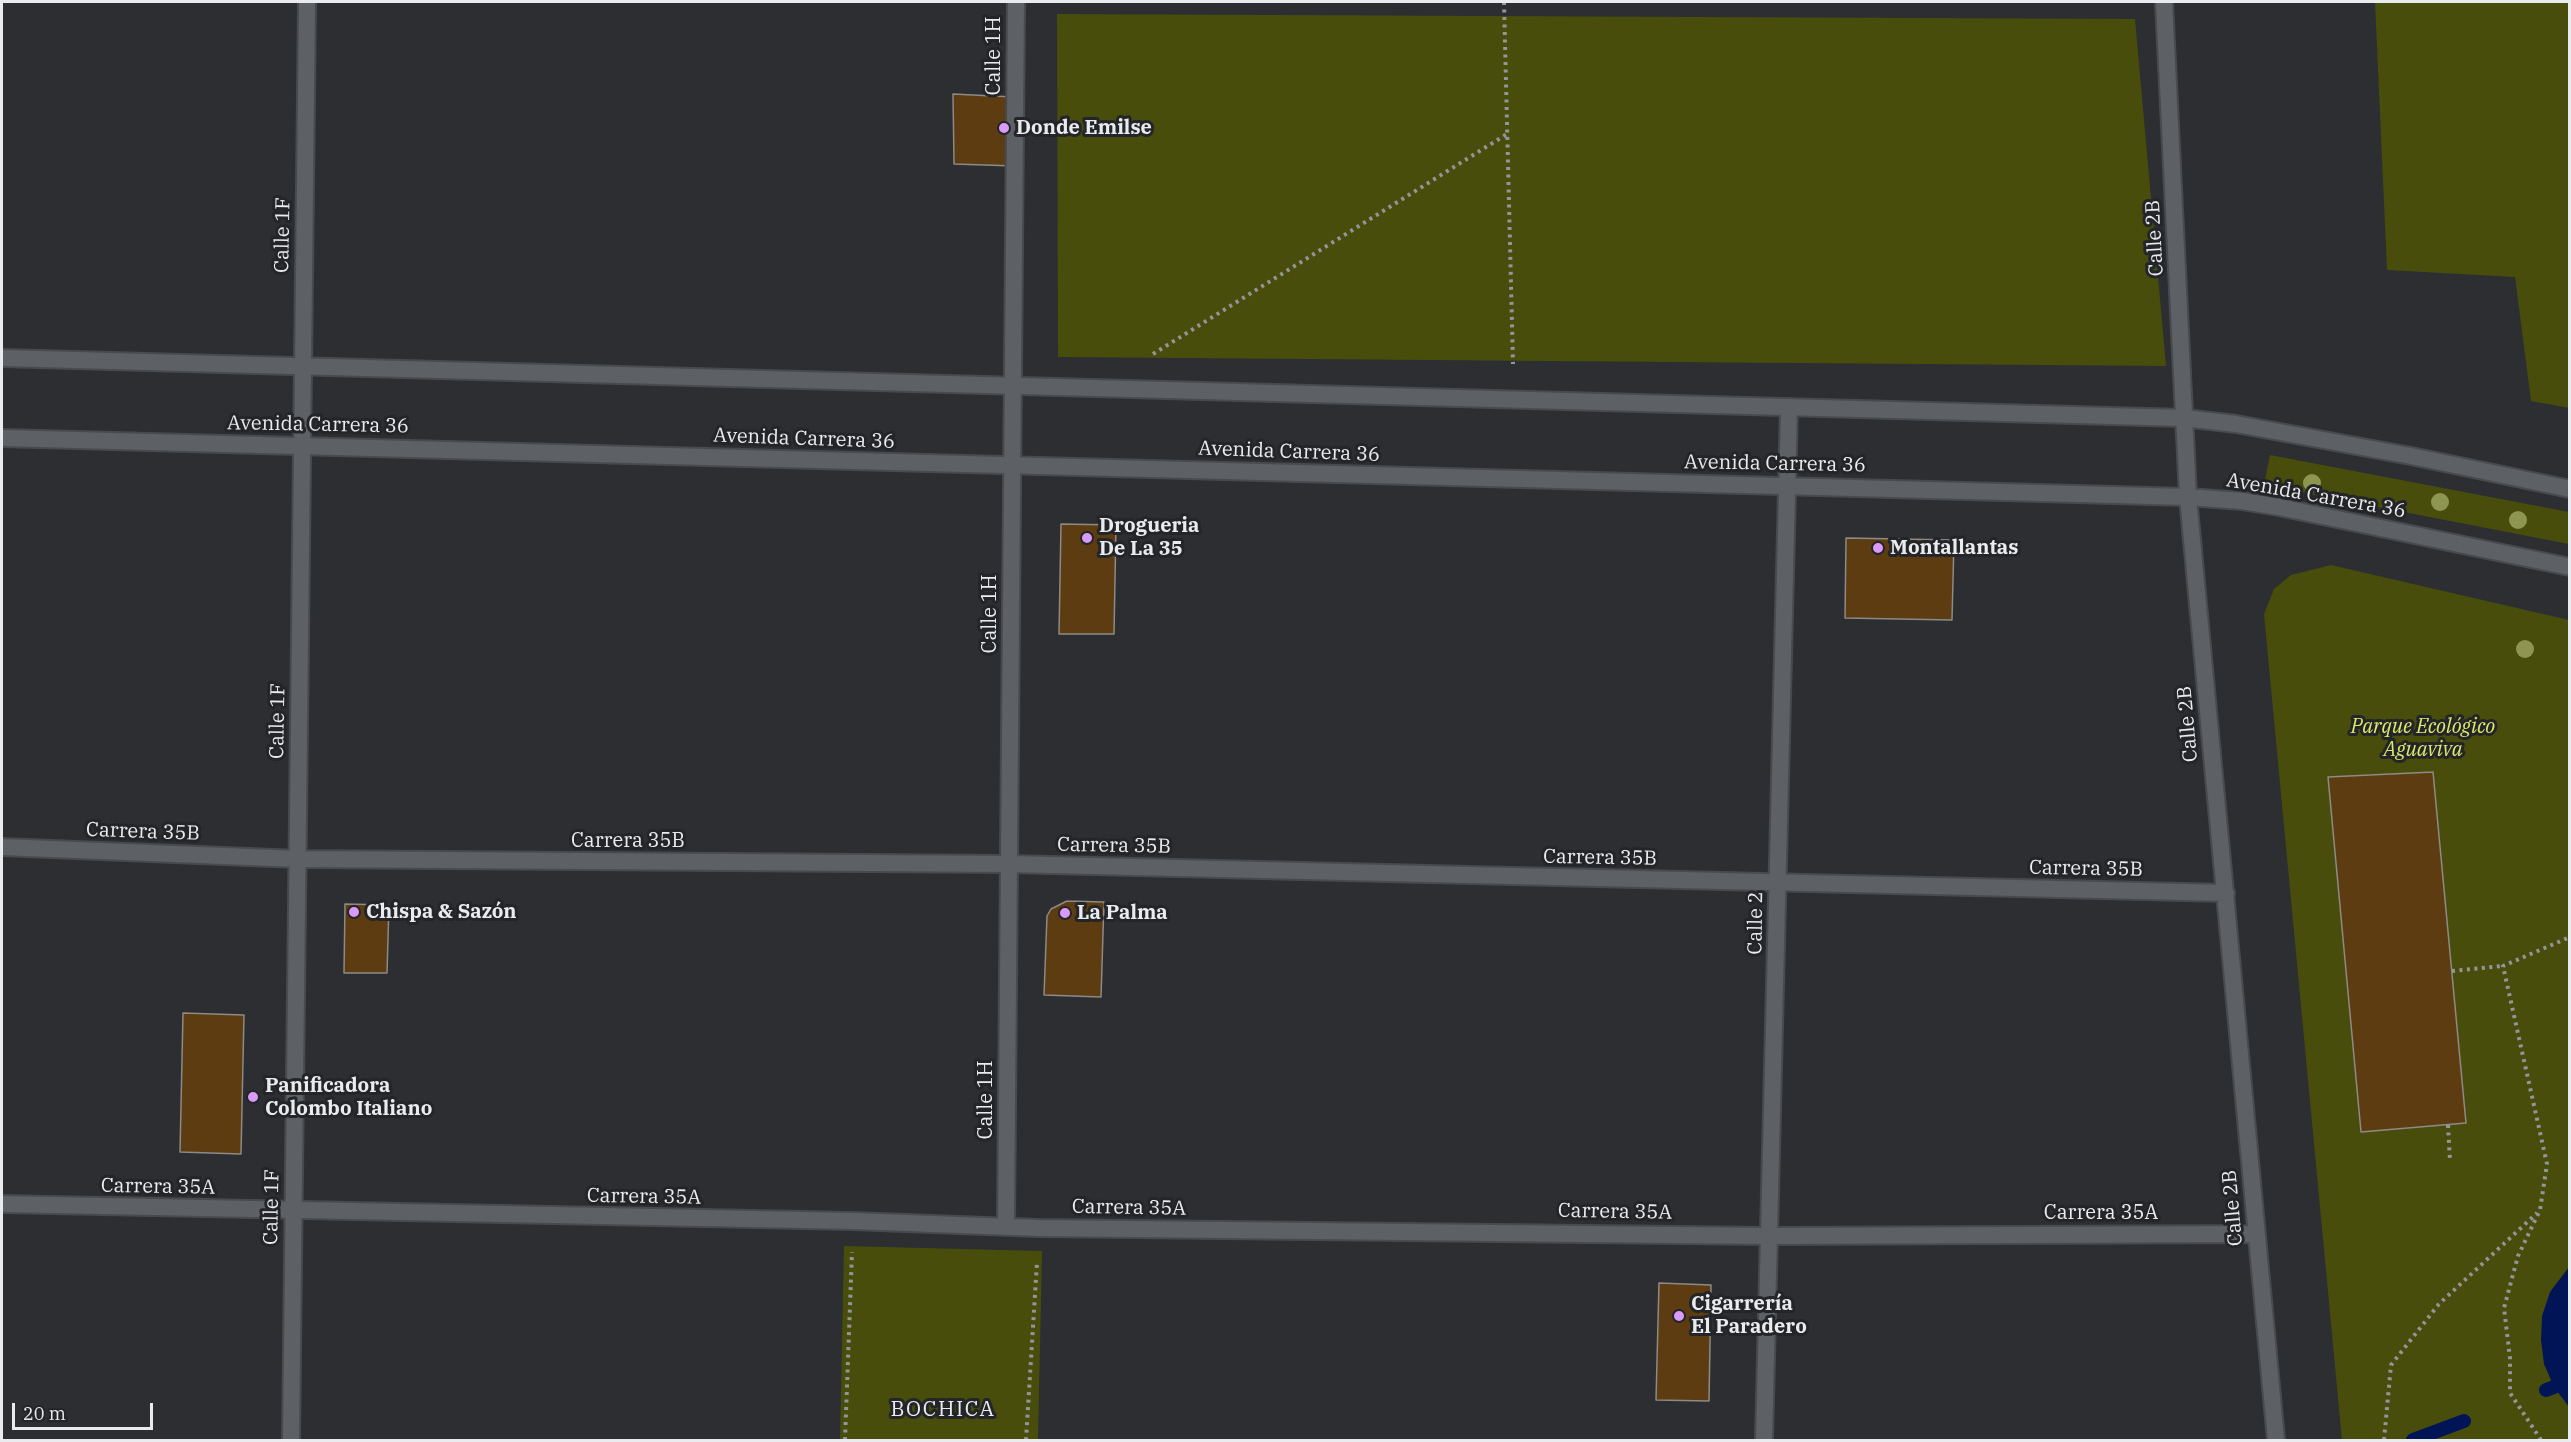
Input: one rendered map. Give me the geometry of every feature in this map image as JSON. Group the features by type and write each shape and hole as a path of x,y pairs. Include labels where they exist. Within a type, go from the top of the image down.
{"street":[{"name":"Calle 1F","path":"291,1440 307,2"},
{"name":"Calle 1H","path":"1006,1226 1016,2"},
{"name":"Calle 2B","path":"2164,2 2188,497 2276,1440"},
{"path":"2,358 2184,418 2236,424 2410,456 2570,489"},
{"name":"Calle 2","path":"1764,1440 1789,407"},
{"name":"Avenida Carrera 36","path":"2,438 2188,497 2279,507 2570,567"},
{"name":"Carrera 35B","path":"2,847 298,859 1009,864 2226,893"},
{"name":"Carrera 35A","path":"2,1204 293,1212 853,1221 1039,1228 1769,1236 2257,1234"}],"path":[{"path":"1504,2 1513,364"},
{"path":"1154,354 1507,134"},
{"path":"2452,971 2503,966 2570,938"},
{"path":"2503,966 2547,1164 2540,1210 2518,1256 2504,1308 2510,1358 2510,1393 2541,1440"},
{"path":"2448,1125 2451,1161"},
{"path":"2384,1440 2391,1365 2439,1304 2540,1210"},
{"path":"845,1440 853,1221"},
{"path":"1026,1440 1039,1228"}],"green space":[{"path":"2375,2 2569,2 2569,408 2531,401 2515,277 2387,270"},
{"path":"1057,14 2135,19 2166,366 1058,357"},
{"path":"2270,455 2569,512 2569,544 2264,485"},
{"name":"Parque Ecológico Aguaviva","path":"2331,565 2569,620 2569,1440 2342,1440 2264,614 2274,589 2291,575"},
{"path":"844,1246 1042,1251 1038,1440 840,1440"}],"shaded area":[{"path":"2569,1267 2569,1407 2554,1387 2544,1364 2541,1340 2542,1316 2550,1292"}],"building":[{"path":"953,94 1013,97 1015,166 954,164"},
{"path":"1061,524 1116,525 1114,634 1059,634"},
{"path":"1846,538 1954,540 1952,620 1845,618"},
{"path":"2433,772 2466,1123 2361,1132 2328,777"},
{"path":"1067,901 1104,902 1101,997 1044,995 1047,916 1051,909"},
{"path":"345,904 389,905 387,973 344,973"},
{"path":"183,1013 244,1015 241,1154 180,1152"},
{"path":"1659,1283 1711,1285 1709,1401 1656,1400"}],"waterway":[{"path":"2546,1390 2554,1387"},
{"path":"2413,1440 2464,1421"}],"place":[{"name":"Donde Emilse","path":"1004,128"},
{"name":"Drogueria De La 35","path":"1087,538"},
{"name":"Montallantas","path":"1878,548"},
{"name":"Chispa & Sazón","path":"354,912"},
{"name":"La Palma","path":"1065,913"},
{"name":"Panificadora Colombo Italiano","path":"253,1097"},
{"name":"Cigarrería El Paradero","path":"1679,1316"}],"district":[{"name":"BOCHICA","path":"943,1410"}]}
